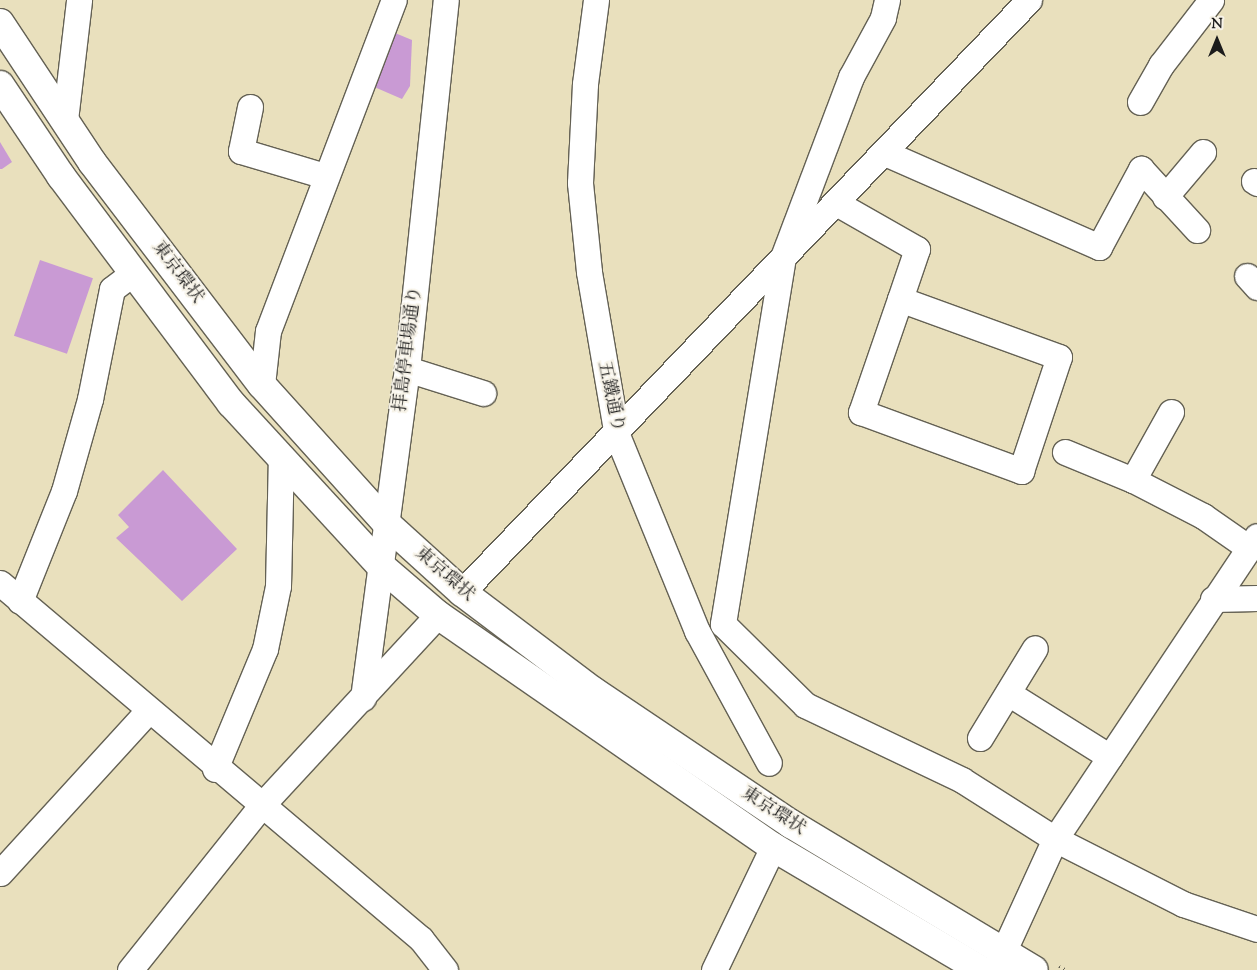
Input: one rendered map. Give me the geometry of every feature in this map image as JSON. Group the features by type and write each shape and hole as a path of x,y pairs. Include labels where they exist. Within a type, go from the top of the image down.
{"highway":[{"name":"東京環状","path":"0,23 65,120 262,385 388,525 462,592 593,692 999,961 1034,970"},
{"name":"東京環状","path":"0,84 133,273 231,403 382,567 438,615 773,847 981,970"}],"street":[{"path":"65,120 79,0"},
{"path":"262,385 268,331 324,176 394,0"},
{"name":"拝島停車場通り","path":"363,698 388,525 407,369 446,0"},
{"name":"五鐵通り","path":"596,0 584,84 580,183 598,334 617,435 698,631 769,763"},
{"path":"723,624 783,257 851,77 883,18 887,0"},
{"path":"462,592 617,435 783,257 838,204 1029,0"},
{"path":"1140,102 1211,0"},
{"path":"250,107 240,151 324,176"},
{"path":"1165,196 1202,152"},
{"path":"885,153 1099,248 1141,169 1197,230"},
{"path":"838,204 918,249 900,299 861,412 1020,471 1059,357 900,299"},
{"path":"20,601 64,491 90,400 112,289 133,273"},
{"path":"407,369 483,393"},
{"path":"1133,480 1171,412"},
{"path":"999,961 1055,839 1213,599 1253,542 1133,480 1065,452"},
{"path":"215,769 267,640 278,586 281,457"},
{"path":"0,583 147,712 421,939 445,970"},
{"path":"1213,599 1257,598"},
{"path":"130,970 260,807 438,615"},
{"path":"698,631 723,624"},
{"path":"723,624 805,705 962,780 1055,839 1183,904 1257,930"},
{"path":"980,738 1035,648"},
{"path":"1008,693 1110,757"},
{"path":"0,873 147,712"},
{"path":"714,970 773,847"}],"building":[{"path":"395,33 412,40 410,86 402,99 372,86"},
{"path":"0,142 12,162 2,169 0,169"},
{"path":"40,260 93,278 67,354 14,336"},
{"path":"163,470 237,549 182,601 116,538 129,527 118,515"}]}
